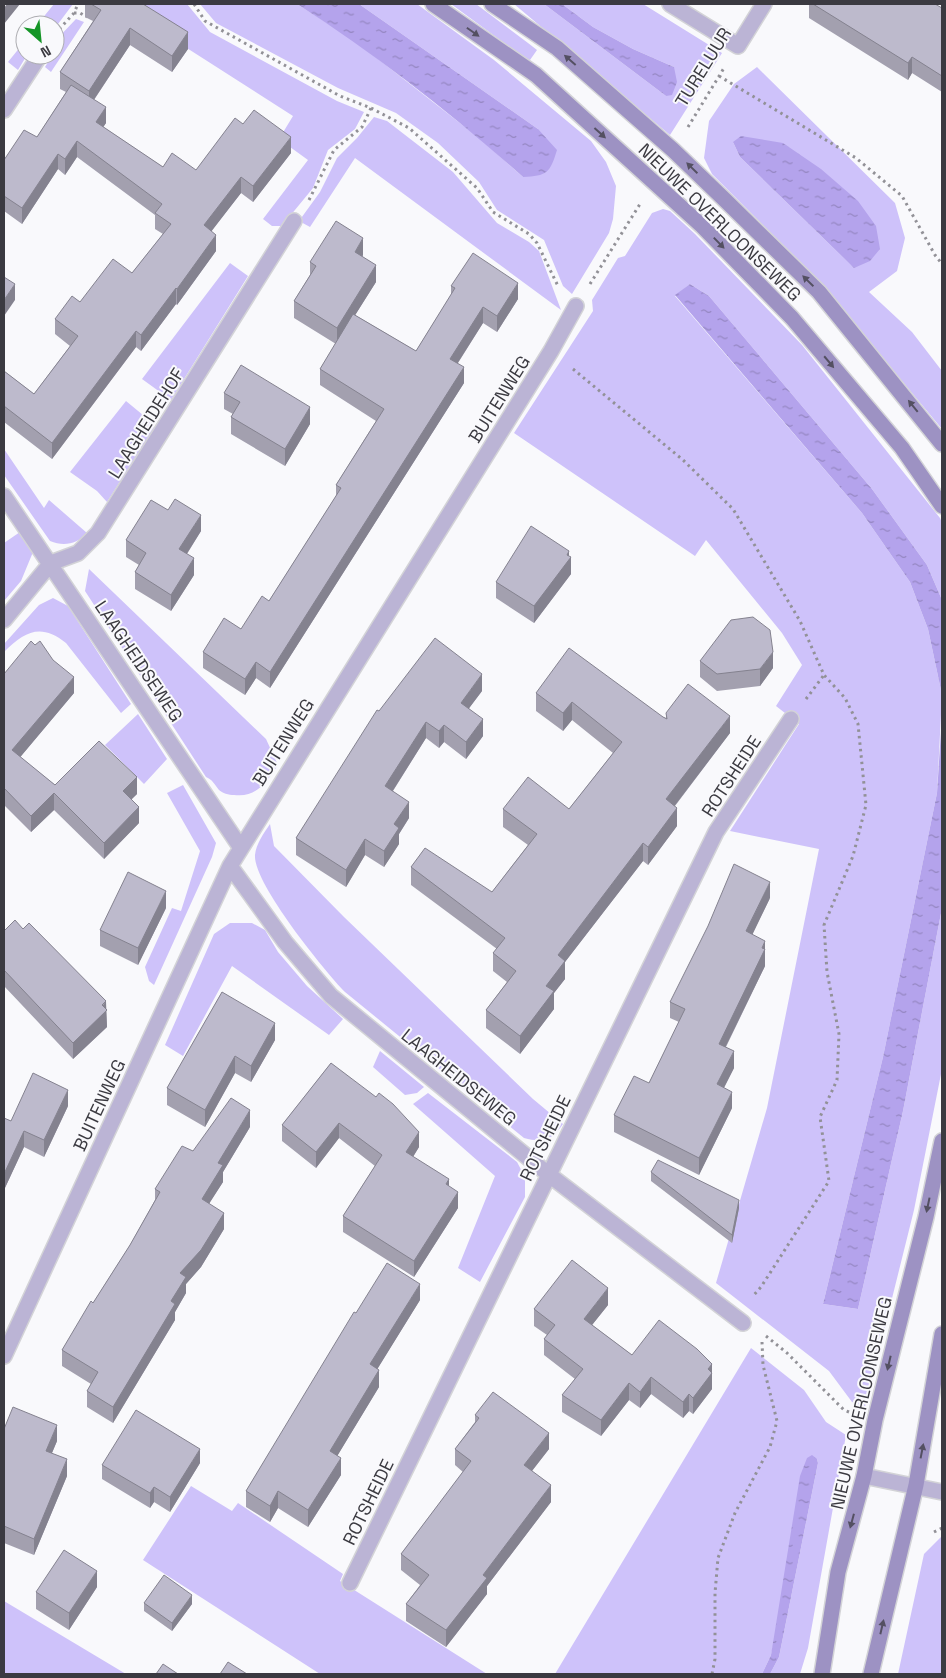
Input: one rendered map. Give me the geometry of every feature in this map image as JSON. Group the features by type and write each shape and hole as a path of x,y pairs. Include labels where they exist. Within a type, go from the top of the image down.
{"street":[{"name":"NIEUWE OVERLOONSEWEG","path":"433,4 536,75 654,181 792,318 902,448 942,506"},
{"name":"NIEUWE OVERLOONSEWEG","path":"492,4 558,48 674,150 819,292 942,444"},
{"path":"670,4 738,46"},
{"name":"TURELUUR","path":"738,46 764,4"},
{"path":"4,110 33,65"},
{"name":"LAAGHEIDEHOF","path":"51,562 78,553 98,533 294,221"},
{"name":"BUITENWEG","path":"4,1356 230,866 551,351 576,306"},
{"name":"LAAGHEIDSEWEG","path":"4,496 51,562 241,848"},
{"path":"4,620 51,562"},
{"name":"ROTSHEIDE","path":"350,1583 716,832 791,719"},
{"name":"LAAGHEIDSEWEG","path":"230,866 285,942 331,996 548,1174 743,1323"},
{"name":"NIEUWE OVERLOONSEWEG","path":"822,1674 838,1572 864,1476 875,1420 926,1217 942,1141"},
{"path":"871,1674 916,1485 942,1334"},
{"path":"864,1476 916,1485 942,1492"}],"path":[{"path":"65,23 74,13 78,4"},
{"path":"194,4 205,21 340,96 371,108 409,128 477,188 493,212 529,234 537,243 559,290 566,299 576,306 654,181"},
{"path":"74,13 80,13 87,17"},
{"name":"TURELUUR","path":"674,150 738,46"},
{"path":"719,76 856,158 902,196 942,264"},
{"path":"294,221 312,197 334,150 362,127 371,108"},
{"path":"551,351 683,460 733,509 800,621 824,675 845,698 858,724 866,805 853,856 824,925 827,972 839,1034 837,1080 820,1117 829,1181 761,1287 746,1302 743,1323"},
{"path":"712,1674 715,1659 715,1593 718,1558 735,1513 770,1447 777,1421 764,1365 761,1332 787,1353 844,1410 875,1420"}],"shaded area":[{"path":"54,4 73,4 65,15 45,15"},
{"path":"118,4 187,4 210,32 337,101 364,112 355,129 328,150 313,188 281,226 272,226 263,219 308,160 279,139 293,116"},
{"path":"200,4 297,4 355,41 479,138 523,177 538,129 359,4 417,4 494,60 591,141 606,162 616,186 613,219 609,233 572,294 563,286 544,240 497,210 479,182 438,143 396,113 338,88 216,23"},
{"path":"451,4 476,4 537,50 530,60 526,59"},
{"path":"514,4 544,4 666,96 674,67 633,49 593,27 562,4 643,4 722,53 670,135"},
{"path":"76,19 84,22 65,51 65,31"},
{"path":"15,53 15,65 21,65 18,70 8,62"},
{"path":"46,65 56,65 51,72 45,67"},
{"path":"757,67 895,203 905,238 897,271 869,292 912,332 942,371 942,429 838,304 797,259 712,174 704,158 709,121 734,84","holes":["733,142 854,268 740,157"]},
{"path":"374,117 387,121 453,172 497,223 529,242 539,251 561,310 355,158 310,227 299,221 320,192 337,158"},
{"path":"663,209 670,211 695,234 802,345 940,518 942,523 942,600 927,565 872,489 709,296 690,284 675,296 862,513 910,582 928,629 942,695 937,793 883,1057 823,1304 858,1309 903,1111 942,908 942,1069 914,1210 865,1407 852,1402 829,1371 716,1283 767,1108 819,849 730,831 799,724 776,706 802,665 782,633 706,540 695,556 514,433 593,311 592,300 618,258 625,256 652,213"},
{"path":"230,263 248,276 171,400 142,379"},
{"path":"126,401 149,420 154,428 107,502 97,491 70,472"},
{"path":"4,449 44,508 49,500 87,533 83,537 75,542 65,544 50,541 4,475"},
{"path":"20,532 33,552 21,581 4,601 4,543"},
{"path":"89,569 266,739 278,765 260,788 249,794 230,795 220,791 206,777 85,591"},
{"path":"53,598 68,606 131,704 121,713 66,643 57,637 49,633 34,632 19,639 4,652 4,644 39,605"},
{"path":"138,714 167,759 144,784 105,745"},
{"path":"183,785 216,843 212,857 154,985 149,981 145,967 172,908 181,911 200,851 167,793"},
{"path":"270,824 274,846 344,917 533,1099 563,1124 555,1134 542,1140 524,1138 345,992 291,926 265,885 257,868 255,855 257,847"},
{"path":"230,923 252,923 265,930 278,952 307,986 343,1019 329,1035 232,966 183,1056 165,1045 214,934"},
{"path":"380,1051 424,1087 417,1093 405,1095 373,1067"},
{"path":"428,1093 517,1162 525,1177 525,1197 480,1282 458,1268 495,1176 413,1104"},
{"path":"751,1348 804,1390 826,1422 846,1435 808,1648 800,1674 770,1674 779,1657 818,1463 817,1459 771,1655 762,1674 555,1674"},
{"path":"191,1486 232,1511 238,1503 343,1574 340,1581 487,1674 320,1674 143,1560"},
{"path":"942,1536 942,1674 898,1674 924,1554"},
{"path":"4,1601 126,1674 4,1674"}],"water":[{"path":"297,4 359,4 538,129 557,150 552,164 542,174 523,177 413,86 327,23"},
{"path":"544,4 562,4 593,27 633,49 674,67 677,82 672,95 666,96"},
{"path":"741,136 783,143 821,169 858,201 876,226 880,249 870,261 854,268 740,157 733,142"},
{"path":"690,284 709,296 872,489 927,565 942,600 942,695 928,629 910,582 862,513 675,295"},
{"path":"942,715 942,908 903,1111 858,1309 823,1304 883,1057 937,793"},
{"path":"812,1455 817,1459 818,1463 779,1657 770,1674 762,1674 771,1655 800,1476 807,1458"}],"building":[{"path":"91,4 143,4 188,32 172,56 130,28 89,91 60,72 101,10"},
{"path":"813,4 935,4 942,8 942,76 912,57 908,63"},
{"path":"71,85 106,107 96,122 163,167 172,153 196,170 235,118 243,124 254,110 291,137 253,186 241,177 204,225 216,235 141,335 136,331 52,443 4,406 4,371 34,394 78,336 55,319 72,296 80,302 113,259 132,273 171,224 155,213 162,204 77,141 65,159 58,154 22,208 4,196 4,160 24,130 37,137"},
{"path":"336,221 363,238 355,252 376,265 337,328 294,301 316,266 310,262"},
{"path":"473,253 518,283 497,316 483,307 450,359 464,367 270,672 256,662 245,679 203,652 224,618 241,629 262,596 269,601 341,488 336,485 384,409 320,369 353,314 416,351 455,288 451,286"},
{"path":"4,277 15,284 4,300"},
{"path":"241,365 310,407 285,449 231,417 240,402 224,393"},
{"path":"175,499 201,515 179,549 194,558 171,595 135,572 146,553 126,540 151,500 168,510"},
{"path":"531,526 569,551 567,555 571,557 534,606 496,582"},
{"path":"753,617 770,630 773,652 760,669 717,674 700,661 731,620"},
{"path":"435,638 482,674 461,703 483,719 466,742 444,725 439,731 426,722 385,786 409,802 394,824 399,828 384,851 365,839 346,870 296,838 377,710 379,711"},
{"path":"31,641 35,645 40,641 53,660 74,677 12,750 55,785 99,741 137,777 123,791 139,807 104,843 54,793 31,816 4,788 4,674"},
{"path":"569,648 667,719 666,713 688,684 730,716 666,799 677,808 648,847 643,843 558,955 565,961 546,986 554,991 520,1036 486,1010 516,971 493,953 505,938 411,867 425,848 492,892 537,834 503,809 528,777 569,809 622,742 572,702 563,713 536,693"},
{"path":"734,864 770,882 746,931 765,941 762,948 765,949 719,1044 734,1051 717,1084 732,1092 699,1158 614,1115 634,1076 649,1083 685,1009 670,1002 708,926"},
{"path":"128,872 166,891 138,948 100,930"},
{"path":"15,920 23,929 29,923 106,1001 102,1005 107,1010 73,1043 4,970 4,931"},
{"path":"222,992 275,1023 251,1066 235,1056 205,1110 167,1088"},
{"path":"331,1063 376,1097 379,1093 393,1104 419,1132 406,1152 449,1179 446,1184 458,1192 414,1261 343,1216 382,1155 339,1123 316,1152 282,1125"},
{"path":"33,1073 68,1090 44,1140 24,1131 4,1174 4,1118 11,1121"},
{"path":"231,1098 250,1110 218,1163 223,1165 202,1199 224,1213 201,1250 180,1273 186,1277 171,1301 175,1304 113,1407 87,1391 98,1372 62,1350 91,1301 93,1303 130,1245 160,1192 155,1189 182,1146 193,1151"},
{"path":"658,1160 739,1200 732,1235 651,1172"},
{"path":"572,1260 608,1288 584,1319 632,1355 659,1320 697,1349 712,1364 708,1369 712,1373 693,1398 689,1394 683,1402 651,1377 640,1392 629,1383 601,1420 562,1395 583,1369 544,1339 555,1325 534,1309"},
{"path":"387,1263 420,1284 370,1364 379,1370 330,1451 341,1458 308,1510 278,1491 270,1506 246,1491 354,1312 356,1313"},
{"path":"493,1392 549,1433 524,1465 551,1485 483,1575 487,1578 446,1630 406,1604 429,1575 401,1554 471,1461 455,1449 479,1418 475,1415"},
{"path":"13,1407 57,1425 46,1451 67,1459 34,1539 4,1526 4,1429"},
{"path":"136,1410 200,1449 170,1497 154,1487 150,1493 102,1465"},
{"path":"64,1550 97,1571 69,1613 36,1592"},
{"path":"164,1575 192,1595 172,1623 144,1603"},
{"path":"228,1662 247,1674 220,1674"},
{"path":"163,1664 178,1674 156,1674"}]}
